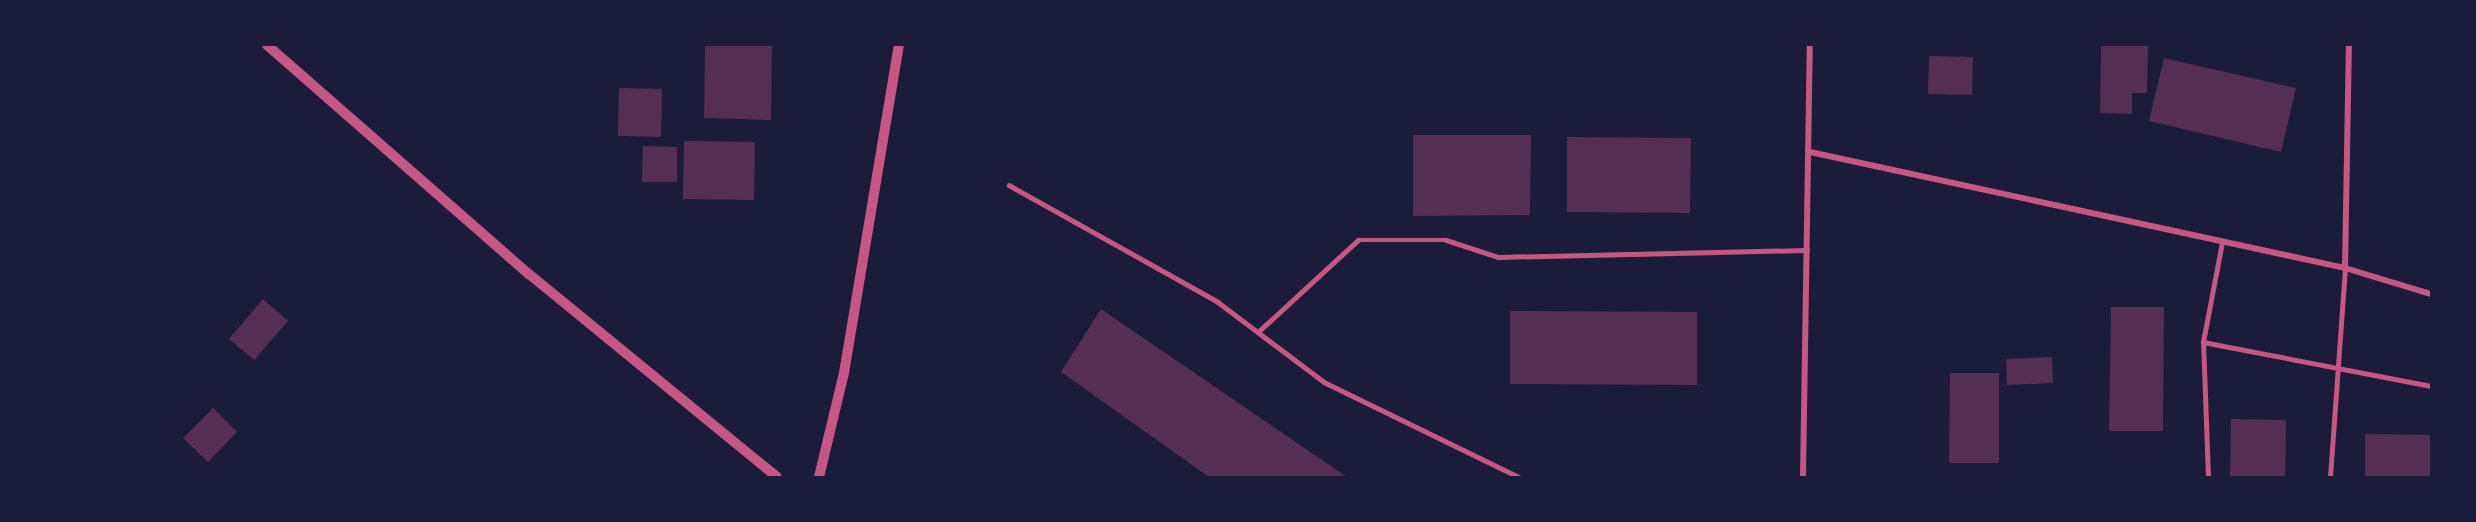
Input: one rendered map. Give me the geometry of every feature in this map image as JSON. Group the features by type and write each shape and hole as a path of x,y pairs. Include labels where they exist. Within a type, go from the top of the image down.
{"street":[{"path":"267,45 529,274 777,477"},
{"path":"819,477 844,373 898,45"},
{"path":"1803,477 1810,152 1809,45"},
{"path":"2345,268 2349,45"},
{"path":"1810,152 2345,268 2431,294"}],"lane":[{"path":"1009,185 1218,302 1324,382 1519,477"},
{"path":"1258,332 1358,240 1446,240 1498,257 1808,250"},
{"path":"2208,477 2203,342 2222,242"},
{"path":"2330,477 2345,268"},
{"path":"2203,342 2338,371 2431,386"}],"building":[{"path":"705,45 772,45 771,120 704,118"},
{"path":"2101,45 2148,45 2147,93 2132,93 2132,114 2100,113"},
{"path":"1929,56 1973,57 1972,95 1928,94"},
{"path":"2164,58 2296,88 2281,152 2149,121"},
{"path":"619,88 662,89 661,137 618,136"},
{"path":"1413,135 1531,135 1530,215 1413,216"},
{"path":"1567,137 1691,138 1690,213 1567,212"},
{"path":"684,141 755,142 754,200 683,199"},
{"path":"643,146 677,147 677,182 642,182"},
{"path":"263,299 288,321 254,360 229,339"},
{"path":"2111,307 2164,307 2163,431 2109,431"},
{"path":"1101,309 1347,477 1209,477 1061,372"},
{"path":"1510,311 1697,312 1697,385 1510,384"},
{"path":"2052,357 2053,383 2007,385 2006,359"},
{"path":"1950,373 1999,373 1999,463 1949,463"},
{"path":"213,408 237,432 208,462 183,438"},
{"path":"2231,419 2286,420 2285,477 2230,477"},
{"path":"2365,434 2431,435 2431,477 2365,477"}]}
